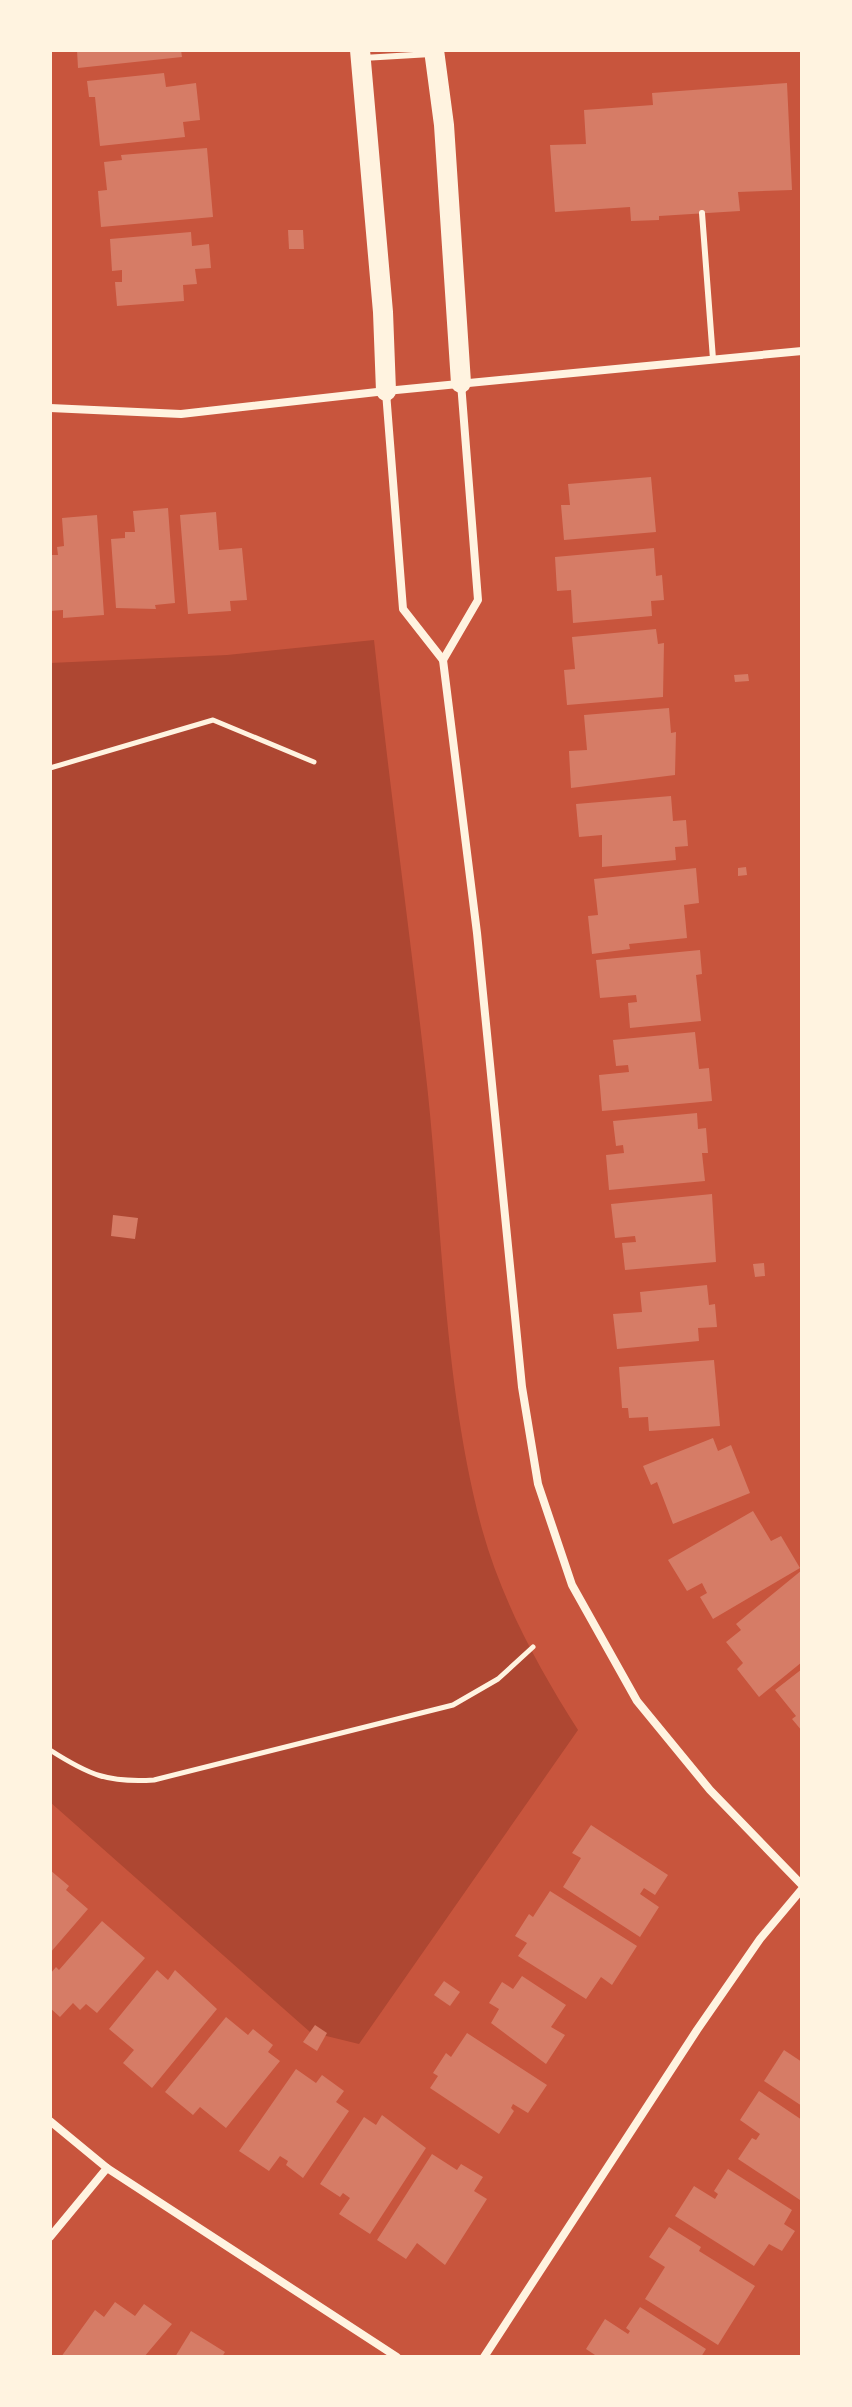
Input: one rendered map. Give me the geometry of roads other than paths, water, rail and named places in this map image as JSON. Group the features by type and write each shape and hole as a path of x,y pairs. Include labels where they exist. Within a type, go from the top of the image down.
{"main road":[{"path":"435,52 444,125 461,383"},
{"path":"361,54 386,391"}],"street":[{"path":"50,408 181,414 461,383 802,351"},
{"path":"443,660 478,600 461,383"},
{"path":"386,391 403,609 443,660 477,933 527,1430 550,1525 583,1608 637,1701 700,1779 802,1887 760,1939 697,2030 484,2357"},
{"path":"50,2121 107,2168 397,2357"},
{"path":"50,2237 107,2168"}],"lane":[{"path":"361,54 435,52"},
{"path":"702,213 713,359"}]}
